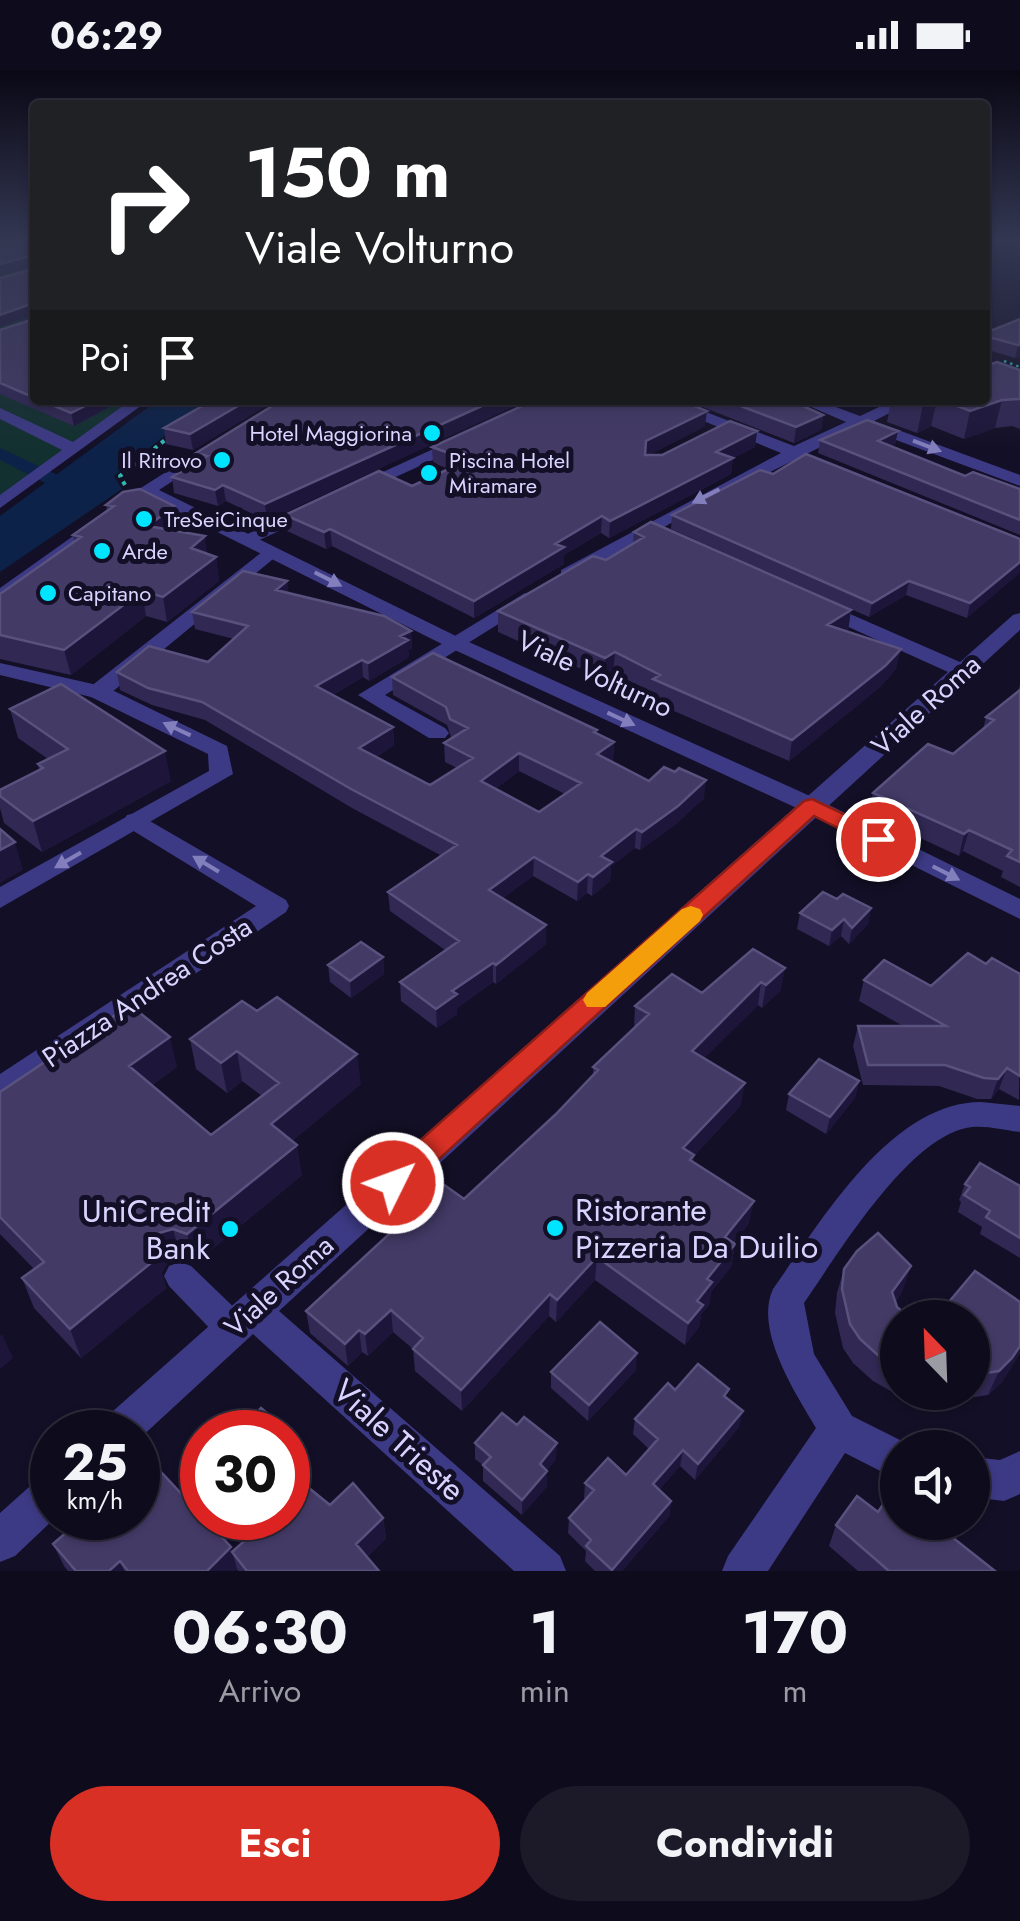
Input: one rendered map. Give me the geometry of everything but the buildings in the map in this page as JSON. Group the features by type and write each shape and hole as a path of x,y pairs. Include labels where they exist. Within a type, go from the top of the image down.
{"street":[{"path":"990,367 1003,371"},
{"path":"0,502 134,405"},
{"path":"671,405 719,430 827,465"},
{"path":"816,405 1020,482"},
{"path":"437,732 370,695 453,642 792,451 896,405"},
{"path":"0,413 74,449"},
{"path":"0,596 151,487 247,428"},
{"path":"246,538 482,432"},
{"name":"Viale Volturno","path":"151,487 453,642 812,806 1020,910"},
{"path":"98,692 271,550"},
{"path":"805,600 964,672"},
{"name":"Viale Roma","path":"142,1410 1020,619"},
{"path":"0,669 98,692 219,751 221,774 0,899"},
{"name":"Piazza Andrea Costa","path":"0,1090 276,906 136,821"},
{"path":"880,1451 838,1429 796,1360 786,1300 865,1188 921,1136 960,1116 1020,1119"},
{"path":"180,1276 242,1319"},
{"name":"Viale Trieste","path":"242,1319 545,1571"},
{"path":"743,1571 838,1429"},
{"path":"990,1479 1004,1481 1020,1471"},
{"path":"0,1541 30,1513"}],"path":[{"path":"115,496 126,488 120,476 127,468 172,434"}],"green space":[{"path":"0,310 30,310 30,405 127,405 0,497"}],"water":[{"path":"151,405 204,405 114,476 122,489 0,572 0,516"}],"waterway":[{"path":"0,453 68,487"}],"slow traffic":[{"path":"596,1000 691,915"}],"place":[{"name":"Hotel Maggiorina","path":"432,433"},
{"name":"Il Ritrovo","path":"222,460"},
{"name":"Piscina Hotel Miramare","path":"429,473"},
{"name":"TreSeiCinque","path":"144,519"},
{"name":"Arde","path":"102,551"},
{"name":"Capitano","path":"48,593"},
{"name":"Ristorante Pizzeria Da Duilio","path":"555,1228"},
{"name":"UniCredit Bank","path":"230,1229"}],"route":[{"path":"393,1183 812,806 878,839"}]}
